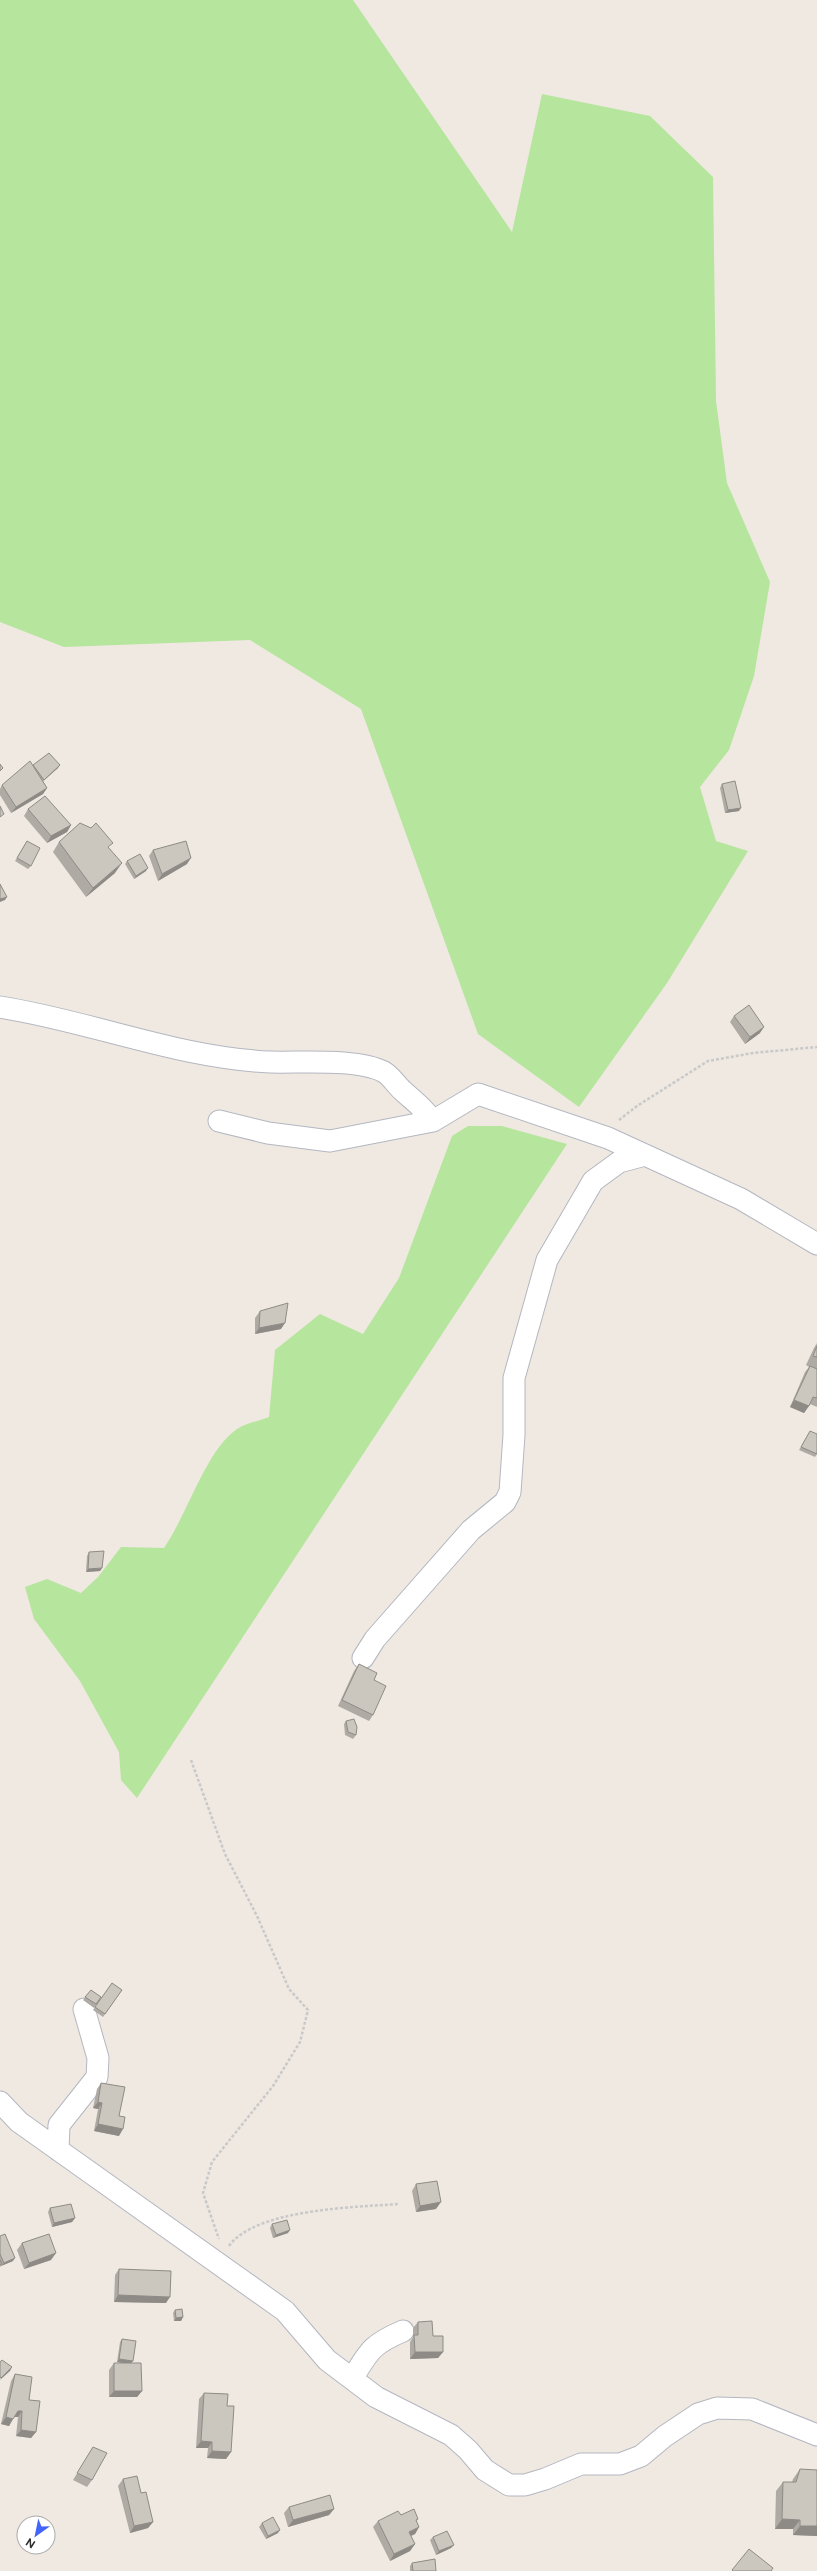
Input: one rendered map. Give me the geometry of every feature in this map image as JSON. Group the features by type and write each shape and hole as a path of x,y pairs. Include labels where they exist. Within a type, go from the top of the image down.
{"street":[{"path":"0,1007 46,1014 204,1053 269,1062 367,1066 385,1072 403,1092 421,1105 433,1121"},
{"path":"219,1121 268,1133 330,1141 433,1121 478,1094 608,1138 741,1199 817,1244"},
{"path":"363,1658 380,1633 471,1530 505,1502 510,1492 514,1435 514,1378 547,1260 594,1181 636,1151"},
{"path":"58,2150 59,2124 96,2077 98,2058 84,2009"},
{"path":"0,2102 19,2122 230,2271 284,2311 327,2360 352,2379 376,2396 450,2435 468,2450 485,2470 509,2485 525,2485 545,2479 581,2464 620,2464 641,2456 665,2436 692,2419 717,2408 752,2409 817,2435"},
{"path":"352,2379 367,2354 380,2340 403,2331"}],"path":[{"path":"636,1151 613,1124 637,1106 708,1061 753,1053 817,1047"},
{"path":"191,1760 225,1854 257,1916 289,1989 308,2010 300,2042 273,2086 212,2162 204,2194 212,2222 225,2251 230,2271"},
{"path":"225,2251 234,2238 257,2225 290,2215 399,2204"}],"green space":[{"path":"0,0 353,0 512,232 542,94 650,116 713,177 716,401 727,483 770,582 754,676 729,750 700,787 716,841 748,851 667,983 579,1107 478,1034 361,709 250,640 64,647 0,622"},
{"path":"468,1126 502,1126 567,1144 137,1798 121,1780 119,1752 80,1681 34,1619 25,1587 47,1579 81,1593 98,1577 121,1547 164,1548 181,1518 206,1467 226,1439 237,1429 269,1417 275,1350 320,1314 363,1334 399,1278 452,1136"}],"building":[{"path":"49,753 60,765 44,780 33,765"},
{"path":"30,761 47,788 16,807 2,785"},
{"path":"0,764 3,768 0,771"},
{"path":"735,781 741,808 728,810 722,784"},
{"path":"45,796 71,825 51,836 28,809"},
{"path":"0,806 4,814 0,817"},
{"path":"80,823 91,828 96,823 113,843 108,847 122,863 93,888 59,842"},
{"path":"27,841 40,848 31,866 17,858"},
{"path":"186,841 191,858 162,874 153,850"},
{"path":"140,854 148,868 136,876 127,861"},
{"path":"0,884 7,897 0,899"},
{"path":"749,1005 764,1027 750,1037 734,1016"},
{"path":"288,1303 285,1323 259,1328 260,1311"},
{"path":"817,1346 817,1357 813,1356"},
{"path":"810,1366 817,1369 817,1398 813,1397 809,1406 794,1400"},
{"path":"810,1431 817,1434 817,1454 801,1447"},
{"path":"104,1551 102,1568 88,1569 89,1552"},
{"path":"359,1664 377,1673 374,1680 386,1686 373,1715 342,1700"},
{"path":"354,1719 357,1727 356,1735 348,1732 346,1721"},
{"path":"112,1983 122,1990 105,2014 95,2007"},
{"path":"91,1990 101,1997 96,2004 85,1997"},
{"path":"101,2083 125,2087 119,2116 125,2117 123,2129 98,2124 102,2103 98,2102"},
{"path":"437,2181 441,2202 420,2206 416,2184"},
{"path":"71,2204 75,2218 54,2223 50,2208"},
{"path":"287,2220 290,2230 276,2235 272,2224"},
{"path":"5,2234 15,2258 4,2263 0,2254 0,2236"},
{"path":"49,2234 56,2253 29,2263 22,2243"},
{"path":"119,2269 171,2271 170,2297 118,2295"},
{"path":"182,2309 183,2317 176,2318 175,2310"},
{"path":"432,2321 433,2336 443,2336 443,2352 415,2352 414,2335 418,2335 418,2322"},
{"path":"122,2339 136,2341 133,2361 119,2359"},
{"path":"2,2360 12,2367 1,2378 0,2362"},
{"path":"114,2363 141,2363 142,2391 114,2391"},
{"path":"15,2374 32,2377 29,2400 40,2401 36,2432 21,2430 22,2411 18,2411 13,2419 6,2417"},
{"path":"204,2393 228,2394 227,2406 234,2406 231,2452 212,2451 212,2442 201,2441"},
{"path":"93,2447 107,2453 92,2480 77,2473"},
{"path":"800,2469 817,2470 817,2526 800,2526 800,2520 782,2519 783,2482 796,2482"},
{"path":"137,2476 141,2493 146,2492 153,2522 134,2526 123,2479"},
{"path":"330,2495 334,2509 293,2520 289,2507"},
{"path":"414,2509 419,2527 409,2532 415,2544 394,2554 378,2521 398,2511 401,2515"},
{"path":"273,2517 280,2530 268,2536 262,2523"},
{"path":"447,2531 454,2545 439,2551 433,2537"},
{"path":"749,2549 773,2568 771,2571 732,2570"},
{"path":"435,2559 436,2571 413,2571 412,2563"}]}
